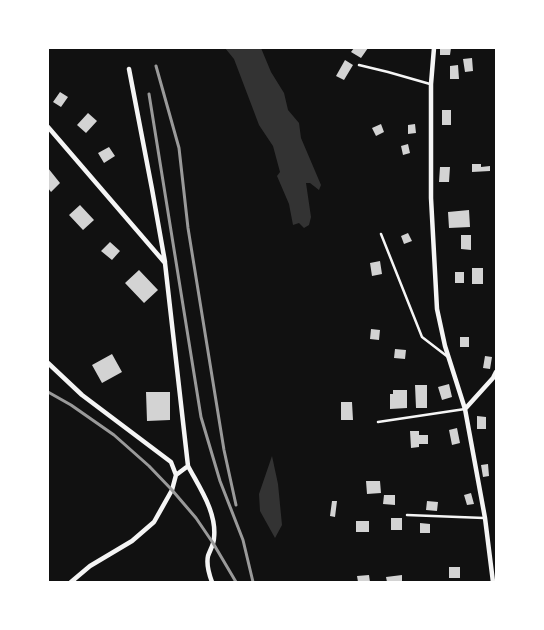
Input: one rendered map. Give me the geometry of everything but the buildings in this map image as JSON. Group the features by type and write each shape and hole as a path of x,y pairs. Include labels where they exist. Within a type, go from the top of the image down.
{"street":[{"path":"434,48 431,84 430,198 436,309 465,410 485,518 493,582"},
{"path":"129,69 165,263 188,466 207,502 213,519 214,539 208,557 208,569 212,582"},
{"path":"48,127 165,263"},
{"path":"48,363 82,395 171,462 176,475 172,490 154,522 132,541 90,566 71,582"},
{"path":"465,410 496,372"},
{"path":"176,475 188,466"}],"lane":[{"path":"359,65 431,84"},
{"path":"381,234 422,337 449,358"},
{"path":"378,422 465,410"},
{"path":"408,515 485,518"}],"shaded area":[{"path":"225,48 261,48 271,72 284,93 288,110 299,123 301,138 321,185 319,190 310,183 306,183 311,217 309,225 304,228 299,223 293,225 289,204 277,176 280,172 273,146 259,125 234,59"},
{"path":"272,456 278,484 282,525 275,538 260,511 259,494"}],"railway":[{"path":"156,66 179,148 188,228 224,450 236,505"},
{"path":"149,94 201,417 220,481 243,540 253,582"},
{"path":"48,392 71,405 114,435 149,466 196,518 236,582"}]}
